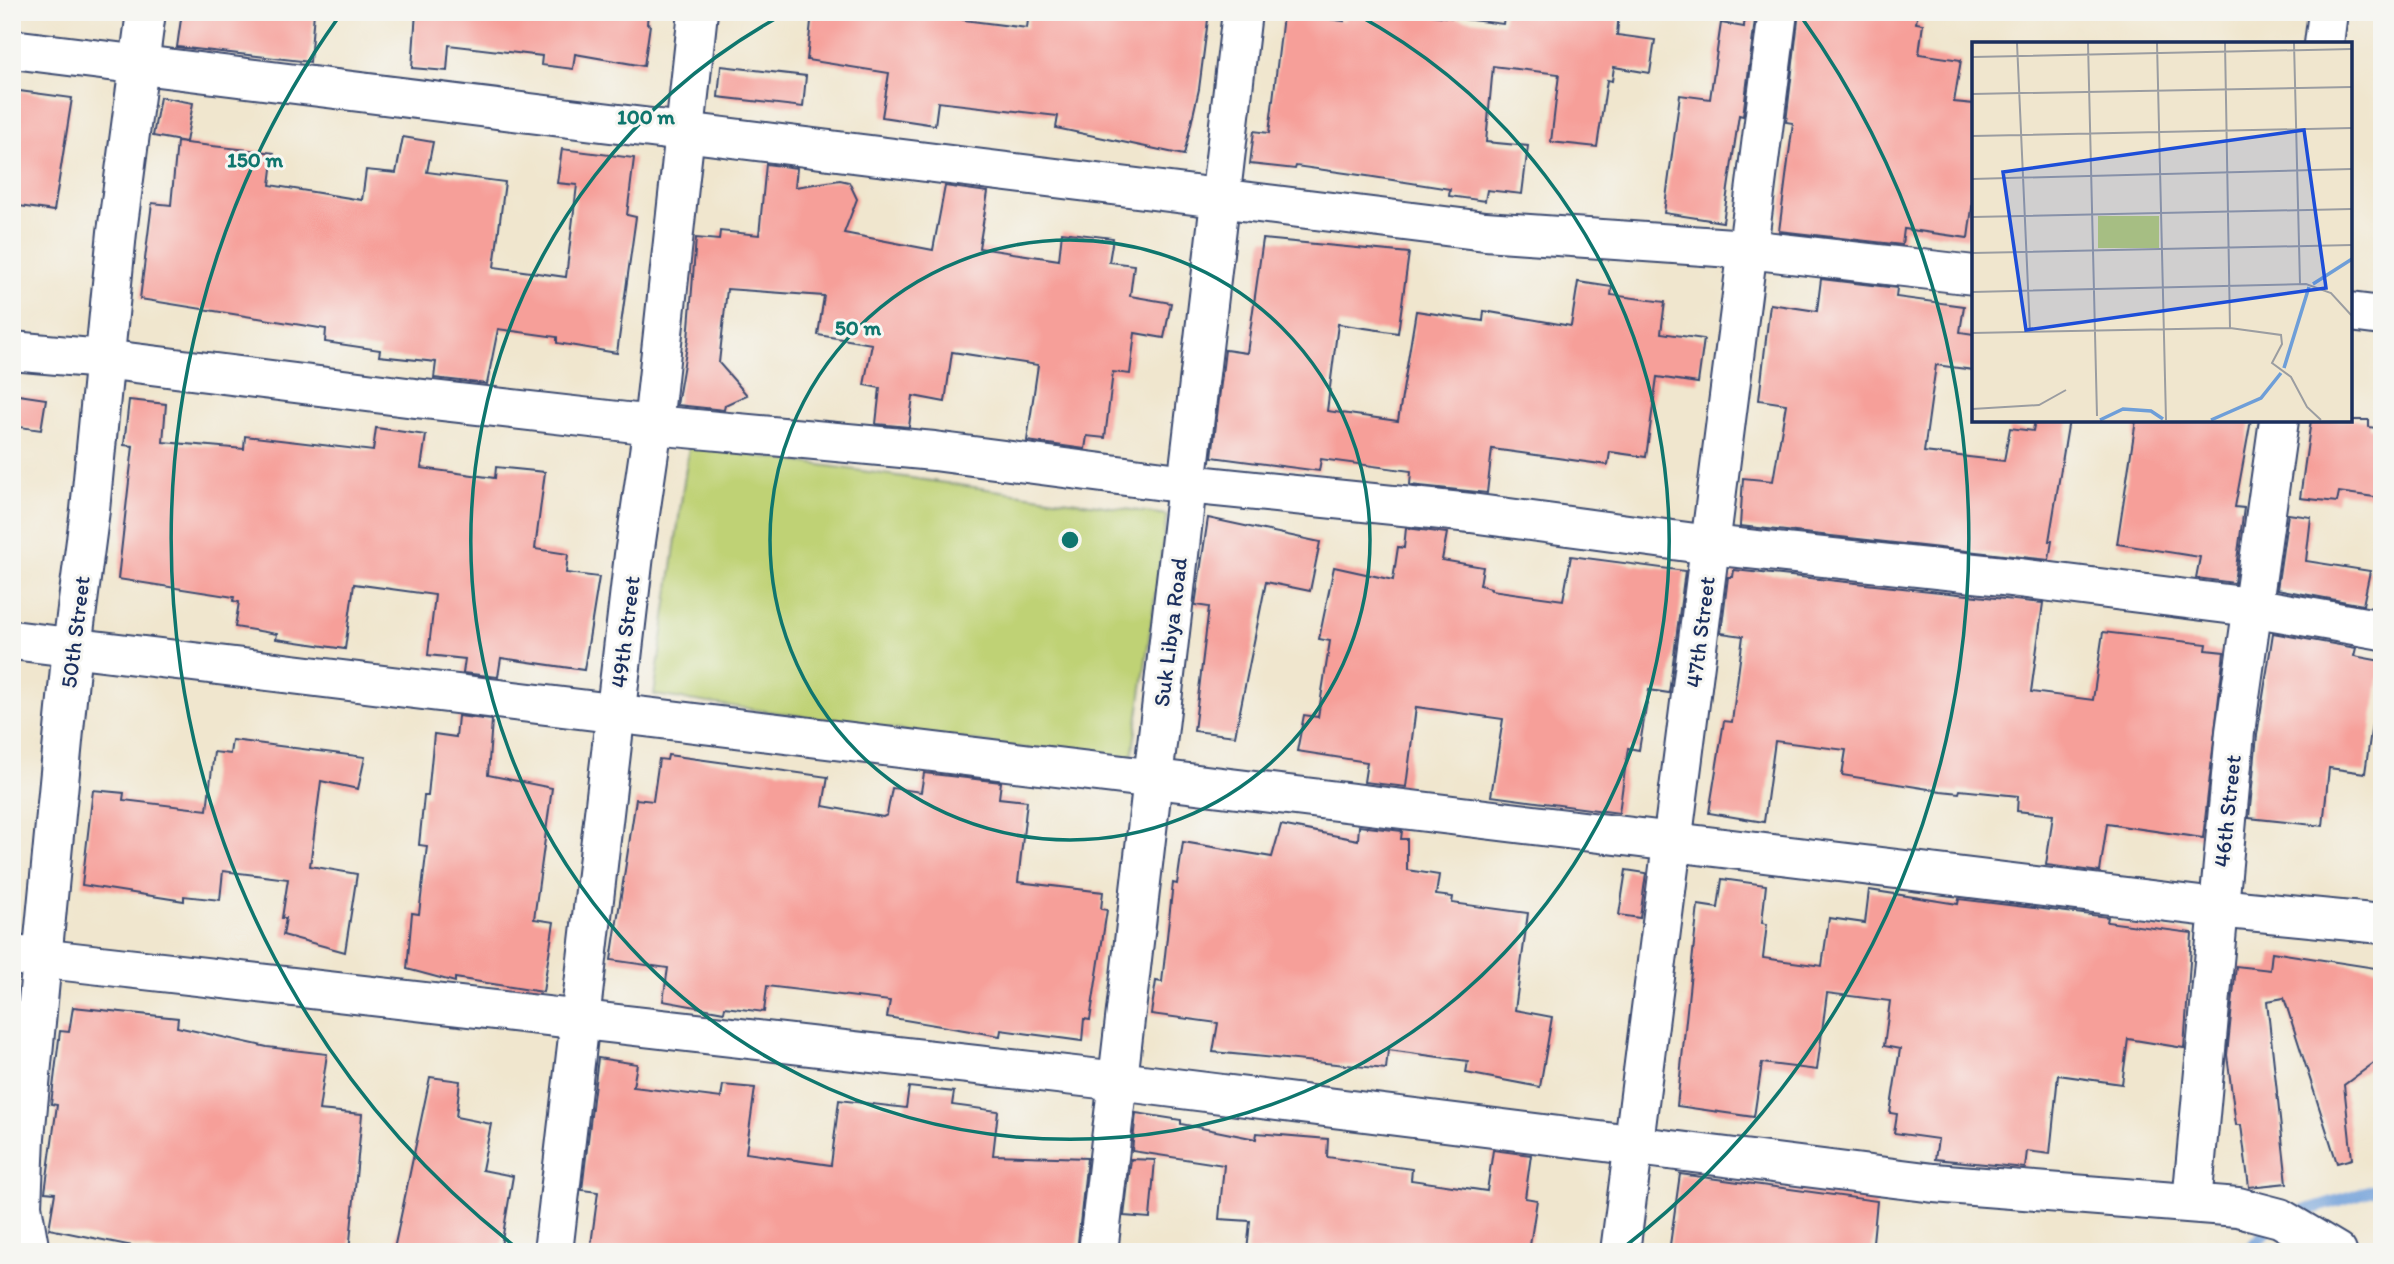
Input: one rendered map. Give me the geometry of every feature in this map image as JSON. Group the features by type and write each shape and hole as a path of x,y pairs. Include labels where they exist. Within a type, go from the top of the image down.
{"street":[{"name":"50th Street","path":"30,1252 22,1206 27,957 90,510 103,359 146,12"},
{"name":"49th Street","path":"553,1252 616,713 653,425 698,12"},
{"name":"Suk Libya Road","path":"1098,1252 1242,12"},
{"name":"47th Street","path":"1620,1252 1631,1145 1675,842 1778,12"},
{"path":"2324,42 2328,12"},
{"path":"12,49 1485,231 1747,249 1972,275"},
{"path":"2352,312 2382,316"},
{"path":"12,351 103,359 653,425 934,451 1187,484 1471,513 1710,545 2003,576 2251,607 2382,630"},
{"name":"46th Street","path":"2192,1203 2217,908 2251,607 2279,422"},
{"path":"12,640 2217,908 2382,924"},
{"path":"27,957 1118,1080 1934,1183 2238,1207 2280,1218 2337,1252"}],"green space":[{"path":"689,446 1167,515 1131,764 654,695"}],"building":[{"path":"182,12 314,12 310,62 177,47"},
{"path":"416,12 648,12 647,24 650,25 644,66 575,54 573,69 541,65 542,56 449,45 447,71 412,68"},
{"path":"812,12 893,12 928,18 929,12 964,12 963,20 1027,28 1029,12 1209,12 1199,89 1184,155 1056,128 1058,116 938,102 935,125 882,117 889,73 807,60"},
{"path":"1345,12 1407,12 1503,24 1505,12 1619,12 1617,35 1655,40 1650,73 1614,67 1612,81 1607,80 1597,147 1551,142 1559,74 1493,66 1486,142 1528,146 1522,194 1487,190 1485,201 1449,196 1450,189 1296,166 1295,169 1250,164 1254,131 1269,133 1283,16 1287,13 1344,21"},
{"path":"1745,12 1756,12 1743,116 1739,115 1723,222 1664,213 1680,95 1710,99 1721,23 1744,27"},
{"path":"1799,12 1918,12 1916,23 1923,24 1919,54 1961,60 1954,102 1972,104 1972,208 1968,238 1904,229 1902,245 1779,231 1793,123 1786,122"},
{"path":"721,66 806,76 803,107 718,97"},
{"path":"12,90 72,98 54,211 12,205"},
{"path":"160,97 193,103 186,142 153,136"},
{"path":"403,137 433,142 427,172 505,182 494,267 566,277 577,185 557,183 562,149 634,158 627,215 636,217 617,353 557,343 557,337 498,329 487,384 434,378 436,362 379,356 380,350 325,342 326,329 140,299 152,203 171,205 177,142 274,153 270,185 362,200 366,170 396,173"},
{"path":"766,164 797,168 795,187 840,180 849,182 857,199 844,233 933,250 945,186 988,192 979,248 1059,260 1062,232 1113,238 1109,262 1134,265 1130,296 1171,303 1164,338 1135,333 1130,374 1113,372 1105,438 1087,436 1085,449 1027,441 1038,365 952,352 945,402 913,396 909,427 876,424 880,388 864,385 872,344 818,335 824,296 727,289 719,363 747,395 725,405 724,410 677,405 688,340 696,238 719,240 720,231 759,235"},
{"path":"1263,239 1409,253 1398,333 1338,324 1327,411 1398,421 1416,311 1483,321 1484,311 1571,326 1578,282 1612,287 1611,295 1665,302 1661,333 1704,339 1698,383 1657,377 1646,457 1610,452 1608,465 1492,449 1487,493 1410,485 1411,471 1321,459 1319,471 1212,457 1225,350 1247,353"},
{"path":"1821,279 1897,288 1896,297 1964,306 1960,332 1972,334 1972,370 1936,365 1924,452 2004,461 2010,428 2033,431 2035,422 2069,422 2049,541 2052,541 2049,560 1740,526 1743,478 1773,481 1786,404 1759,400 1770,304 1817,311"},
{"path":"12,394 46,399 41,430 12,426"},
{"path":"129,400 166,404 163,442 244,449 245,436 373,451 376,428 426,435 421,468 495,478 496,467 545,472 535,549 568,554 566,573 599,577 584,670 501,658 498,677 463,673 465,659 428,655 435,595 354,584 345,649 276,639 277,634 235,627 239,602 233,601 234,597 118,579 133,446 124,445"},
{"path":"2369,420 2369,427 2382,429 2382,498 2339,492 2337,502 2300,498 2311,422"},
{"path":"2136,422 2251,422 2235,507 2244,508 2234,583 2196,578 2200,557 2117,544"},
{"path":"2288,514 2311,517 2306,561 2370,571 2363,605 2277,589"},
{"path":"1208,518 1320,542 1310,591 1266,582 1235,736 1194,731 1209,607 1195,605"},
{"path":"1406,528 1447,533 1442,560 1483,567 1480,585 1491,590 1563,600 1571,556 1685,571 1669,693 1649,690 1639,750 1628,748 1619,813 1491,796 1503,719 1416,707 1406,787 1364,782 1367,762 1297,751 1304,715 1318,717 1330,641 1319,639 1334,567 1393,580 1398,547 1404,548"},
{"path":"1734,570 2043,603 2031,692 2093,700 2103,632 2207,644 2206,650 2224,652 2203,838 2107,824 2100,872 2046,865 2053,815 2017,811 2018,796 1960,790 1959,793 1941,791 1842,775 1846,750 1775,741 1764,822 1709,813 1724,721 1732,722 1743,636 1721,633 1728,577 1733,577"},
{"path":"2273,633 2356,648 2354,656 2381,661 2365,773 2329,768 2323,826 2249,818 2257,735"},
{"path":"458,716 492,720 488,775 552,788 534,919 554,922 543,992 455,978 455,982 407,969 412,913 419,914 427,846 419,845 424,796 428,796 434,734 456,737"},
{"path":"232,740 365,757 358,789 321,781 310,866 357,874 345,952 283,935 286,918 282,918 288,879 223,871 220,900 184,896 184,901 82,885 93,790 124,793 123,800 207,810 214,752 230,754"},
{"path":"668,755 828,777 823,806 883,817 887,815 892,788 921,792 924,773 1001,782 999,798 1027,801 1018,882 1103,892 1101,909 1107,910 1090,1020 1084,1019 1082,1041 1001,1030 1000,1036 887,1017 890,1001 767,986 764,1012 725,1007 724,1012 663,1001 668,968 611,960 636,799 653,801 659,759 667,760"},
{"path":"1281,825 1358,840 1359,826 1402,831 1401,839 1407,839 1407,870 1439,875 1436,895 1453,897 1452,903 1528,913 1515,1010 1552,1017 1540,1087 1466,1073 1468,1061 1388,1050 1386,1069 1213,1052 1218,1023 1151,1014 1156,981 1162,982 1173,883 1177,884 1183,842 1272,857"},
{"path":"1626,870 1646,873 1640,918 1619,915"},
{"path":"1722,879 1766,885 1762,923 1767,924 1763,958 1822,966 1829,918 1865,923 1869,890 1958,904 1959,899 2108,917 2107,922 2192,933 2184,1048 2128,1039 2122,1084 2058,1075 2050,1154 2027,1151 2025,1168 1935,1159 1938,1139 1894,1133 1897,1114 1890,1113 1900,1049 1884,1046 1890,1001 1827,993 1817,1070 1762,1063 1754,1117 1677,1106 1698,905 1718,908"},
{"path":"2272,952 2382,969 2382,1057 2344,1085 2352,1159 2337,1163 2284,998 2267,1001 2287,1183 2249,1187 2241,1125 2236,1125 2227,1055 2236,966 2270,970"},
{"path":"73,1007 178,1018 177,1027 267,1047 327,1054 319,1110 362,1114 349,1252 157,1251 49,1229 55,1193 45,1192 57,1105 51,1104 60,1031 69,1032"},
{"path":"598,1058 637,1064 633,1087 721,1098 723,1085 755,1088 746,1153 831,1165 839,1100 906,1108 909,1087 954,1092 952,1105 998,1111 993,1155 1087,1158 1077,1252 590,1252 598,1192 582,1190"},
{"path":"430,1077 460,1081 456,1117 491,1124 482,1170 513,1176 500,1252 394,1249"},
{"path":"1136,1113 1181,1120 1181,1124 1256,1139 1257,1133 1328,1139 1327,1157 1412,1169 1411,1180 1487,1191 1493,1150 1531,1155 1525,1198 1537,1200 1529,1252 1247,1252 1250,1221 1219,1219 1224,1165 1132,1151"},
{"path":"1131,1159 1155,1160 1150,1218 1124,1216"},
{"path":"1680,1174 1877,1201 1872,1252 1669,1252"}],"waterway":[{"path":"2291,1215 2382,1187"},
{"path":"2246,1252 2275,1223"}]}
